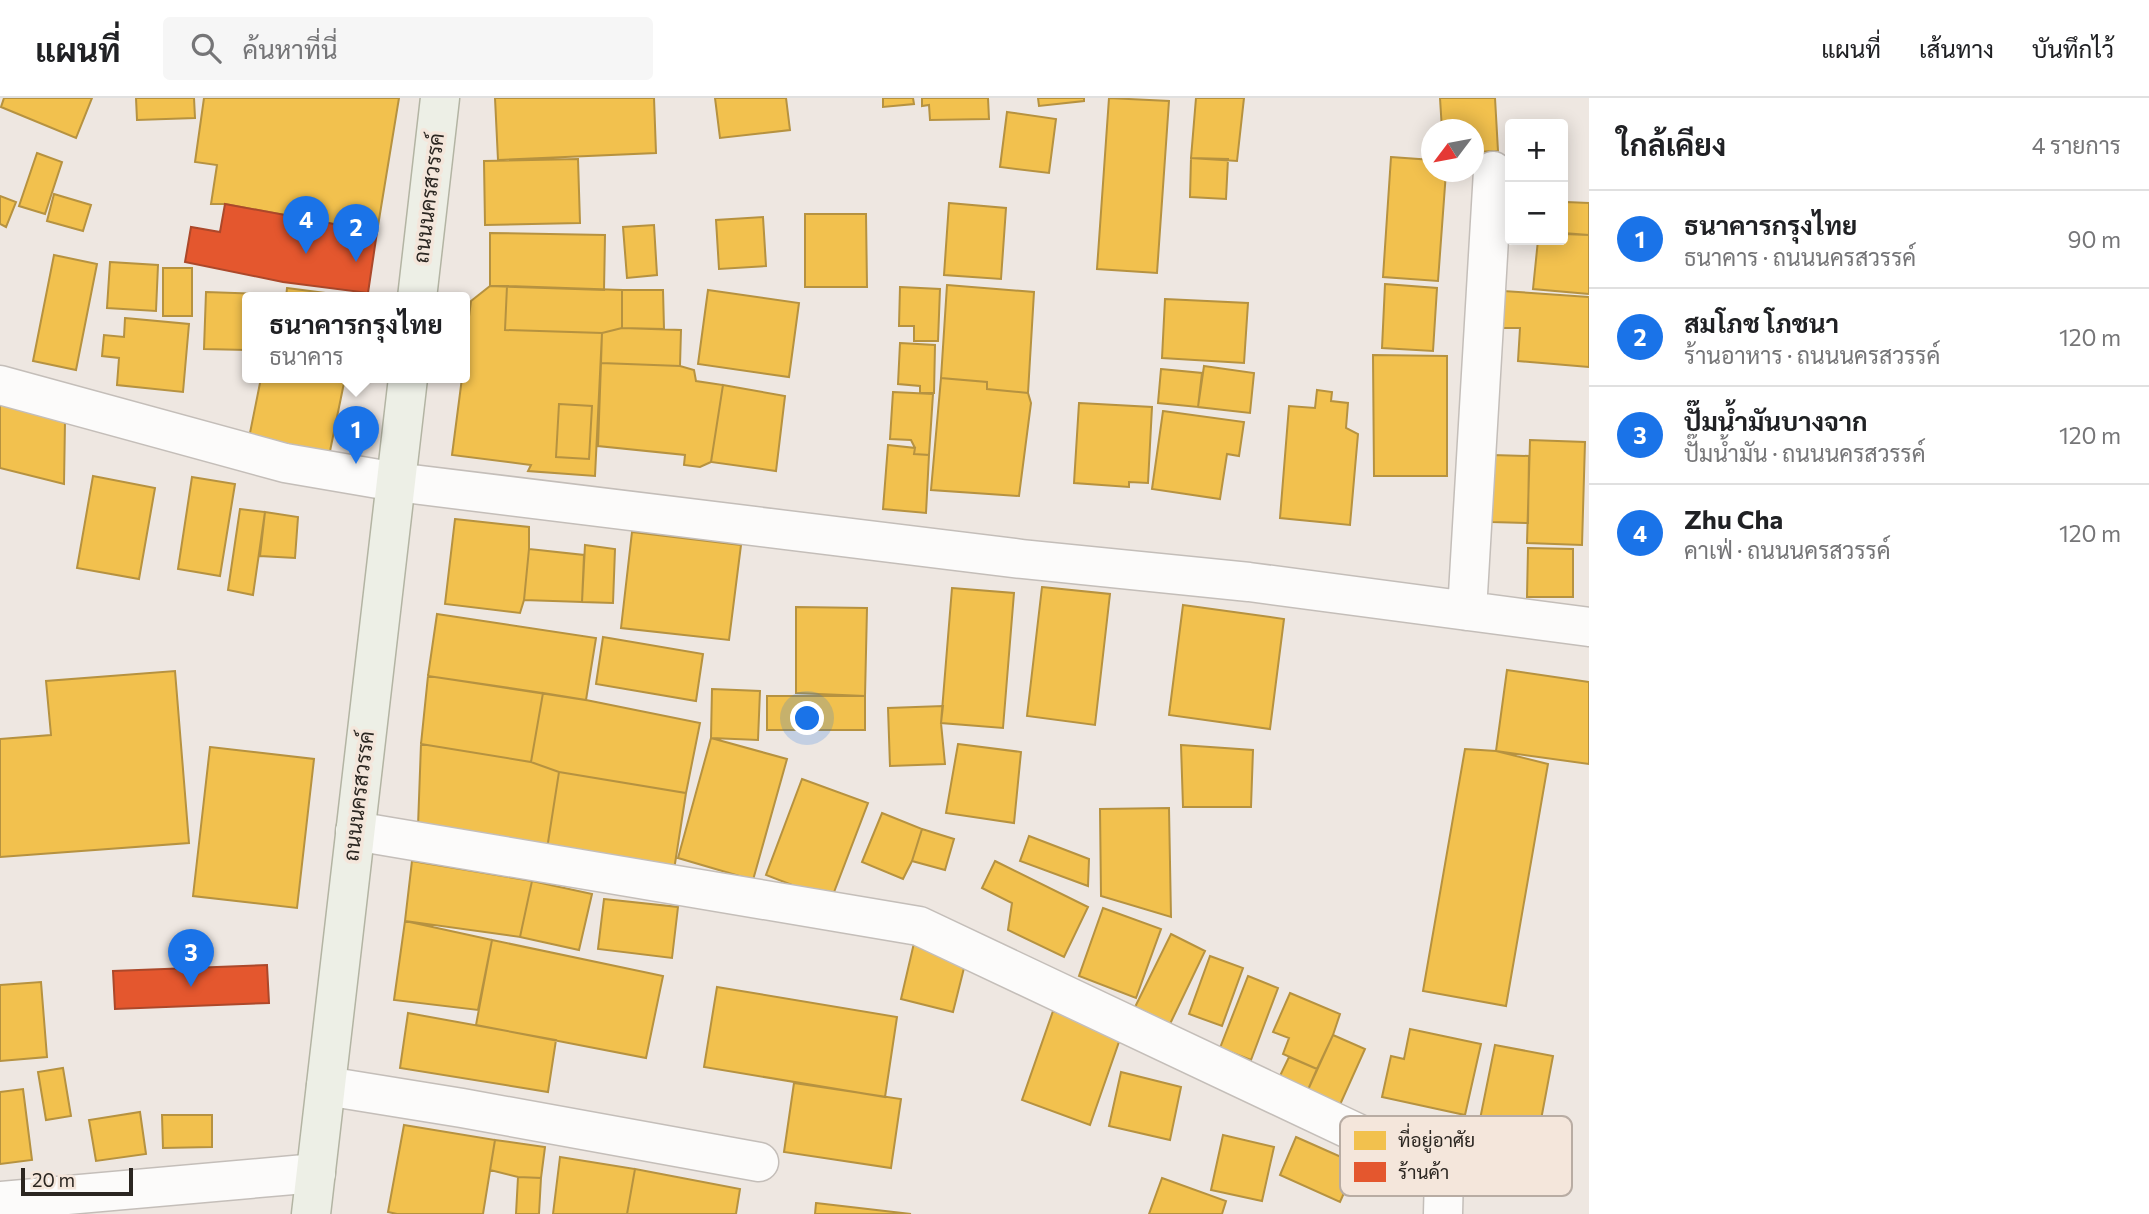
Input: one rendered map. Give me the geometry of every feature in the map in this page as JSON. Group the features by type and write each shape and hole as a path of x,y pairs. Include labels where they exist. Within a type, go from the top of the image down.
{"main road":[{"name":"ถนนนครสวรรค์","path":"419,292 440,98"},
{"name":"ถนนนครสวรรค์","path":"314,1214 316,1173 407,383"}],"street":[{"path":"1467,611 1493,171"},
{"path":"0,385 285,463 396,482 1008,557 1249,582 1589,627"},
{"path":"355,831 919,926 1340,1125"},
{"path":"326,1086 759,1162"},
{"path":"0,1201 316,1173"},
{"path":"1443,1196 1443,1214"}],"building: ที่อยู่อาศัย":[{"path":"4,98 92,98 76,138 1,107"},
{"path":"136,98 194,98 195,118 137,120"},
{"path":"204,98 399,98 377,232 225,204 211,204 217,165 195,162"},
{"path":"495,98 654,98 656,153 498,160"},
{"path":"715,98 786,98 790,130 720,138"},
{"path":"883,98 913,98 914,104 883,107"},
{"path":"922,98 988,98 989,119 930,120 929,105 922,106"},
{"path":"1038,98 1084,98 1084,101 1039,106"},
{"path":"1109,98 1169,101 1157,273 1097,269"},
{"path":"1196,98 1244,98 1237,161 1191,158"},
{"path":"1440,98 1495,98 1498,151 1484,152 1484,119 1441,119"},
{"path":"1007,112 1056,119 1049,173 1000,167"},
{"path":"37,153 62,162 45,214 19,206"},
{"path":"1391,157 1421,159 1421,182 1445,182 1438,281 1383,277"},
{"path":"1191,158 1228,159 1226,199 1190,197"},
{"path":"578,159 580,223 485,225 484,161"},
{"path":"54,194 91,205 83,231 47,221"},
{"path":"0,196 16,202 6,227 0,224"},
{"path":"1568,202 1589,203 1589,235 1568,234"},
{"path":"949,203 1006,208 1001,279 944,275"},
{"path":"805,214 866,214 867,287 805,287"},
{"path":"763,217 766,266 719,269 716,220"},
{"path":"654,225 657,275 627,278 623,227"},
{"path":"490,233 605,235 604,290 490,286"},
{"path":"1568,233 1589,235 1589,294 1533,289 1537,245 1568,245"},
{"path":"54,255 97,264 76,370 33,361"},
{"path":"110,262 158,265 156,311 107,308"},
{"path":"163,268 192,268 192,316 163,316"},
{"path":"1385,284 1437,288 1433,351 1382,348"},
{"path":"947,285 1034,292 1028,393 987,389 987,382 941,378"},
{"path":"490,286 507,286 505,330 602,333 595,476 528,471 531,465 452,455 461,383 470,383 471,301"},
{"path":"507,286 622,290 622,328 602,333 505,330"},
{"path":"900,287 940,289 938,341 914,341 914,326 899,326"},
{"path":"287,288 318,292 287,292"},
{"path":"622,290 663,290 664,329 622,328"},
{"path":"708,290 799,303 789,377 698,364"},
{"path":"1503,291 1589,297 1589,367 1518,361 1520,328 1501,328"},
{"path":"206,292 242,293 242,350 204,349"},
{"path":"1165,299 1248,303 1244,363 1162,358"},
{"path":"125,318 189,324 183,392 117,385 119,358 102,356 104,335 124,337"},
{"path":"622,328 681,330 680,366 601,363 602,333"},
{"path":"900,343 935,345 934,393 920,393 920,386 898,384"},
{"path":"1373,355 1447,356 1447,476 1374,476"},
{"path":"601,363 680,366 694,370 696,381 723,385 711,462 700,467 684,465 685,455 598,446"},
{"path":"1204,366 1254,373 1250,413 1198,407"},
{"path":"1161,369 1202,373 1198,407 1158,403"},
{"path":"941,378 987,382 987,389 1028,393 1031,403 1019,496 931,490"},
{"path":"260,383 344,383 329,456 249,438"},
{"path":"723,385 785,396 776,471 711,462"},
{"path":"1317,390 1332,392 1331,401 1348,403 1346,428 1358,434 1350,525 1280,518 1289,406 1315,408"},
{"path":"893,392 933,394 929,455 914,454 915,448 911,440 890,439"},
{"path":"1079,403 1152,407 1148,483 1129,482 1129,487 1074,483"},
{"path":"0,404 65,421 64,484 0,468"},
{"path":"559,404 592,406 589,459 556,457"},
{"path":"1163,411 1244,422 1239,456 1227,454 1220,499 1152,489"},
{"path":"1530,440 1585,442 1582,545 1527,543"},
{"path":"888,445 915,448 914,454 929,455 926,513 883,509"},
{"path":"1492,455 1529,456 1528,523 1492,522"},
{"path":"93,476 155,488 139,579 77,568"},
{"path":"192,477 235,484 220,576 178,569"},
{"path":"240,509 265,512 253,595 228,590"},
{"path":"265,512 298,517 295,558 260,556"},
{"path":"455,519 529,527 524,600 520,613 445,604"},
{"path":"632,532 741,545 729,640 621,628"},
{"path":"585,545 615,549 613,603 582,602"},
{"path":"1528,548 1573,549 1573,597 1527,597"},
{"path":"529,549 584,555 582,602 524,600"},
{"path":"1042,587 1110,594 1095,725 1027,716"},
{"path":"952,588 1014,593 1003,728 941,723"},
{"path":"1183,605 1284,619 1270,729 1169,715"},
{"path":"796,607 867,608 865,696 796,693"},
{"path":"437,614 596,638 586,700 428,676"},
{"path":"603,637 703,654 696,701 596,684"},
{"path":"1507,670 1589,682 1589,764 1496,751"},
{"path":"175,671 189,843 0,857 0,739 51,735 46,681"},
{"path":"428,676 543,693 531,762 421,744"},
{"path":"712,689 760,691 758,740 711,738"},
{"path":"543,693 700,723 686,793 559,772 531,762"},
{"path":"767,696 865,696 865,730 767,730"},
{"path":"943,706 941,723 945,764 890,766 888,708"},
{"path":"711,738 787,759 753,880 678,858"},
{"path":"421,744 531,762 559,772 547,849 418,826"},
{"path":"958,744 1021,752 1014,823 946,813"},
{"path":"1181,745 1253,750 1251,807 1183,807"},
{"path":"210,747 314,759 297,908 193,896"},
{"path":"1465,749 1496,751 1548,764 1506,1006 1423,991"},
{"path":"559,772 686,793 674,870 547,849"},
{"path":"802,779 868,803 831,900 766,875"},
{"path":"1169,808 1171,917 1101,896 1100,809"},
{"path":"882,813 922,829 903,879 862,862"},
{"path":"922,829 954,839 945,870 912,861"},
{"path":"1029,836 1089,859 1088,886 1020,861"},
{"path":"412,861 532,881 520,937 405,921"},
{"path":"995,861 1088,907 1064,957 1008,930 1012,903 982,888"},
{"path":"532,881 592,894 579,950 520,937"},
{"path":"604,899 678,907 672,958 598,949"},
{"path":"1103,908 1161,929 1136,998 1079,976"},
{"path":"405,921 492,940 478,1010 394,1000"},
{"path":"1171,934 1205,951 1170,1024 1135,1007"},
{"path":"492,940 663,976 646,1058 476,1025"},
{"path":"914,943 967,956 953,1012 901,999"},
{"path":"1210,956 1243,968 1222,1026 1189,1014"},
{"path":"1248,976 1278,988 1251,1060 1220,1048"},
{"path":"41,982 47,1057 0,1061 0,985"},
{"path":"717,987 897,1017 885,1097 704,1067"},
{"path":"1290,993 1340,1014 1317,1069 1283,1054 1289,1038 1273,1032"},
{"path":"1053,1011 1121,1036 1090,1125 1022,1100"},
{"path":"408,1013 556,1040 548,1092 400,1068"},
{"path":"1410,1029 1481,1044 1465,1115 1382,1097 1391,1056 1404,1059"},
{"path":"1333,1035 1365,1049 1339,1107 1307,1092"},
{"path":"1495,1045 1553,1056 1542,1116 1481,1116"},
{"path":"1289,1057 1317,1069 1307,1092 1278,1080"},
{"path":"63,1068 71,1116 46,1120 38,1072"},
{"path":"1121,1072 1181,1087 1170,1140 1109,1126"},
{"path":"794,1083 901,1099 891,1168 784,1152"},
{"path":"23,1089 32,1160 0,1164 0,1092"},
{"path":"140,1112 146,1154 96,1161 89,1120"},
{"path":"162,1115 212,1115 212,1147 163,1148"},
{"path":"404,1125 495,1140 483,1214 388,1212"},
{"path":"1223,1135 1274,1147 1262,1201 1211,1190"},
{"path":"1296,1137 1340,1156 1340,1196 1343,1196 1340,1202 1280,1175"},
{"path":"495,1140 545,1147 541,1178 518,1177 490,1170"},
{"path":"560,1157 635,1169 627,1214 553,1214"},
{"path":"635,1169 740,1189 736,1214 627,1214"},
{"path":"518,1177 541,1178 539,1214 516,1214"},
{"path":"1162,1178 1226,1201 1222,1214 1149,1214"},
{"path":"816,1203 911,1214 815,1214"}],"building: ร้านค้า":[{"path":"225,204 377,232 368,292 283,282 185,262 191,227 220,232"},
{"path":"267,965 269,1003 115,1009 113,971"}],"place":[{"name":"Zhu Cha","path":"306,254"},
{"name":"สมโภช โภชนา","path":"356,262"},
{"name":"ธนาคารกรุงไทย","path":"356,464"},
{"name":"ปั๊มน้ำมันบางจาก","path":"191,987"}]}
